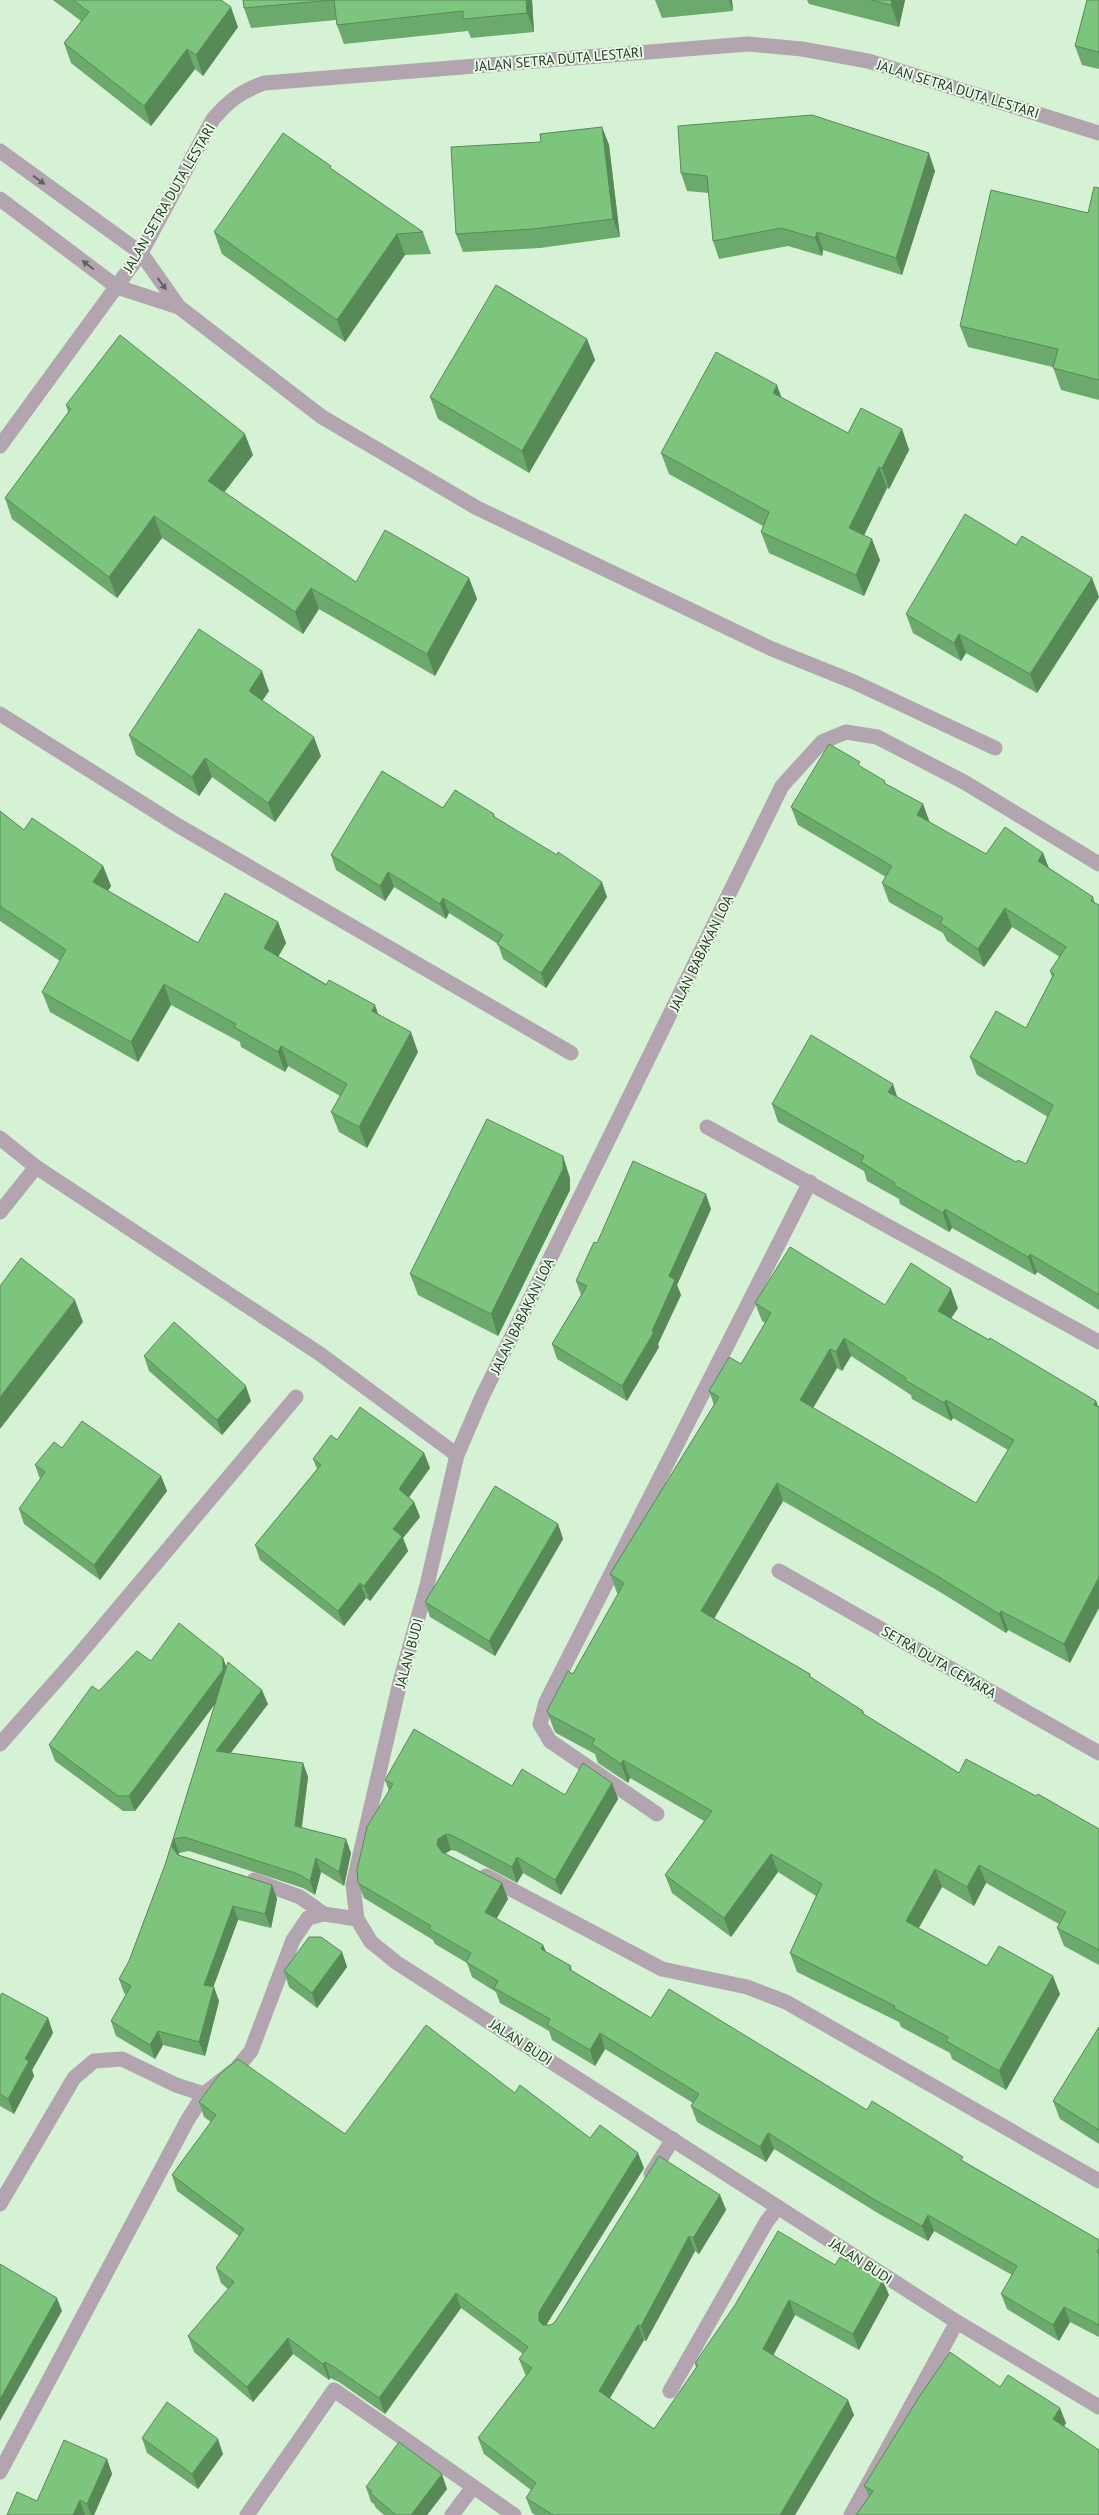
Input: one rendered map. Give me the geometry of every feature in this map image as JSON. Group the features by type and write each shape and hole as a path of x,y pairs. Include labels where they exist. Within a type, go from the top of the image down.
{"street":[{"name":"JALAN SETRA DUTA LESTARI","path":"0,446 141,254 213,119 229,101 246,90 264,84 283,80 748,44 802,49 868,61 1099,132"},
{"path":"0,151 141,254 179,307 322,416 477,508 772,649 854,682 995,748"},
{"path":"0,199 118,287 179,307"},
{"path":"0,714 177,825 571,1053"},
{"name":"JALAN BABAKAN LOA","path":"457,1455 482,1397 782,786 822,742 846,732 877,737 964,782 1099,864"},
{"path":"707,1127 1099,1342"},
{"path":"0,1138 36,1167 320,1354 457,1455"},
{"path":"0,1212 36,1167"},
{"path":"657,1814 550,1741 540,1724 546,1702 810,1182"},
{"path":"0,1744 78,1656 296,1397"},
{"name":"JALAN BUDI","path":"457,1455 427,1585 400,1682 353,1885 357,1919 372,1942 397,1963 957,2322 1099,2407"},
{"name":"SETRA DUTA CEMARA","path":"779,1571 1099,1753"},
{"path":"469,1867 662,1969 748,1987 786,2002 1099,2181"},
{"path":"240,1876 300,1897 324,1914"},
{"path":"0,2472 187,2121 204,2094 236,2069 252,2051 293,1940 308,1918 324,1914 357,1919"},
{"path":"0,2204 74,2078 94,2061 122,2059 176,2085 204,2094"},
{"path":"641,2190 672,2139"},
{"path":"670,2391 767,2221 778,2207"},
{"path":"854,2514 957,2322"},
{"path":"247,2515 334,2390 514,2515"},
{"path":"452,2515 473,2487"}],"building":[{"path":"73,0 221,0 231,7 196,55 187,49 144,106 64,43 89,12"},
{"path":"243,0 333,0 244,8"},
{"path":"334,0 526,0 527,13 463,19 463,11 337,25"},
{"path":"871,0 892,0 891,5"},
{"path":"1087,0 1099,0 1099,52 1075,46"},
{"path":"812,115 929,153 896,258 817,232 815,238 781,228 713,241 707,176 681,173 678,126"},
{"path":"602,127 613,219 533,229 456,234 451,147 541,142 540,134"},
{"path":"283,133 423,232 397,234 337,320 214,232"},
{"path":"1094,187 1099,188 1099,380 1053,368 1058,349 960,326 991,190 1088,213"},
{"path":"496,285 587,339 522,451 430,397"},
{"path":"120,335 245,434 208,481 356,582 385,530 469,578 427,654 311,588 295,612 154,516 109,577 5,498 71,409 66,405"},
{"path":"716,352 777,385 773,393 848,433 861,408 902,429 882,468 879,467 849,528 872,539 856,575 761,532 769,512 661,453"},
{"path":"965,514 1016,545 1022,536 1092,578 1030,674 959,634 954,643 906,614"},
{"path":"199,629 262,671 249,691 314,737 268,803 205,758 192,777 129,735"},
{"path":"829,744 860,762 858,765 885,781 884,783 923,804 917,815 986,854 1005,827 1043,853 1038,861 1093,897 1091,901 1099,905 1099,1295 1030,1254 1028,1257 945,1209 943,1213 894,1185 895,1183 861,1162 864,1156 772,1104 811,1035 893,1084 888,1092 1016,1162 1018,1160 1026,1164 1053,1105 970,1057 996,1011 1026,1028 1054,974 1050,971 1066,947 1005,908 978,949 940,923 943,918 882,883 892,866 791,807"},
{"path":"382,771 443,808 455,790 494,814 493,816 557,855 558,852 602,882 541,973 497,944 503,935 443,898 440,904 388,872 380,886 331,855"},
{"path":"0,811 24,830 32,818 103,866 93,882 198,943 225,893 278,922 264,948 326,985 329,980 375,1005 372,1011 411,1032 359,1127 331,1112 347,1084 281,1046 278,1052 234,1027 236,1024 164,984 131,1042 42,992 66,950 0,906"},
{"path":"487,1119 563,1156 563,1169 491,1314 410,1274"},
{"path":"633,1161 706,1194 669,1276 675,1280 652,1331 654,1332 622,1386 552,1344 587,1286 576,1281 594,1242 597,1243"},
{"path":"790,1247 885,1305 911,1263 951,1289 938,1311 989,1340 990,1338 1096,1401 1094,1405 1099,1407 1099,1577 1064,1644 1001,1611 999,1614 777,1483 701,1611 810,1674 809,1676 863,1711 862,1713 959,1773 966,1759 1036,1796 1038,1794 1099,1829 1099,1950 1057,1928 1066,1912 979,1865 967,1887 935,1869 906,1921 987,1966 999,1946 1053,1976 999,2071 946,2041 948,2037 894,2008 895,2006 790,1953 822,1884 771,1854 724,1918 665,1875 712,1811 623,1760 621,1764 592,1744 595,1739 550,1715 547,1711 568,1671 573,1674 624,1583 610,1574 719,1397 709,1391 729,1357 741,1364 771,1313 755,1303","holes":["844,1338 906,1378 905,1380 944,1403 946,1400 1014,1440 976,1503 800,1400 830,1349 836,1352"]},
{"path":"21,1258 75,1300 0,1397 0,1286"},
{"path":"174,1322 246,1386 217,1420 144,1356"},
{"path":"360,1407 424,1453 399,1489 414,1502 393,1529 402,1536 364,1586 360,1583 338,1611 255,1545 321,1465 313,1459 331,1435 337,1440"},
{"path":"82,1421 161,1476 94,1565 19,1509 45,1472 35,1465 54,1442 62,1448"},
{"path":"495,1486 558,1524 489,1641 425,1602"},
{"path":"179,1623 223,1658 223,1670 129,1796 118,1796 49,1745 92,1686 99,1691 137,1651 151,1661"},
{"path":"228,1662 262,1690 216,1751 303,1763 295,1826 346,1839 339,1872 316,1858 310,1881 298,1874 184,1837 174,1839 172,1847 178,1855 272,1885 265,1914 233,1906 204,1985 214,1987 199,2042 158,2031 150,2045 111,2021 131,1986 119,1979 129,1961 165,1865"},
{"path":"414,1729 512,1786 522,1769 565,1795 583,1763 612,1783 555,1880 517,1857 512,1867 451,1835 446,1834 438,1839 437,1845 442,1852 502,1883 485,1912 543,1945 541,1949 571,1966 569,1969 651,2018 669,1989 867,2110 872,2101 963,2157 961,2160 1099,2240 1097,2252 1099,2253 1099,2325 1064,2307 1053,2325 1001,2294 1017,2266 928,2215 922,2226 875,2200 768,2133 760,2147 691,2106 699,2094 600,2033 590,2050 547,2025 550,2019 494,1988 498,1981 466,1962 471,1953 429,1929 431,1926 358,1883 357,1870 367,1827 393,1784 385,1780"},
{"path":"309,1937 321,1937 342,1952 312,1993 284,1971"},
{"path":"2,1993 48,2018 25,2059 29,2061 8,2099 0,2094 0,1996"},
{"path":"426,2025 515,2093 520,2085 590,2138 600,2125 638,2153 539,2312 539,2321 543,2325 551,2325 555,2322 659,2156 720,2195 693,2238 689,2236 641,2326 638,2325 599,2391 654,2429 698,2365 695,2363 735,2305 778,2231 835,2265 840,2257 883,2280 853,2334 789,2300 763,2349 848,2400 780,2515 553,2515 526,2498 536,2483 478,2438 532,2368 519,2359 528,2347 456,2293 379,2398 334,2367 325,2362 323,2364 288,2338 247,2387 188,2336 234,2282 216,2268 244,2229 172,2175 216,2115 199,2102 219,2075 238,2059 345,2134"},
{"path":"1099,2027 1099,2130 1053,2101"},
{"path":"0,2264 57,2298 0,2399"},
{"path":"950,2352 1000,2387 1008,2375 1060,2408 1053,2419 1099,2450 1099,2515 856,2515 873,2491 864,2486 919,2397"},
{"path":"167,2402 218,2439 192,2474 142,2438"},
{"path":"64,2440 107,2459 87,2504 80,2500 73,2515 7,2515 17,2492 37,2501"},
{"path":"399,2442 442,2474 411,2515 396,2515 370,2493 372,2491 366,2487"}]}
